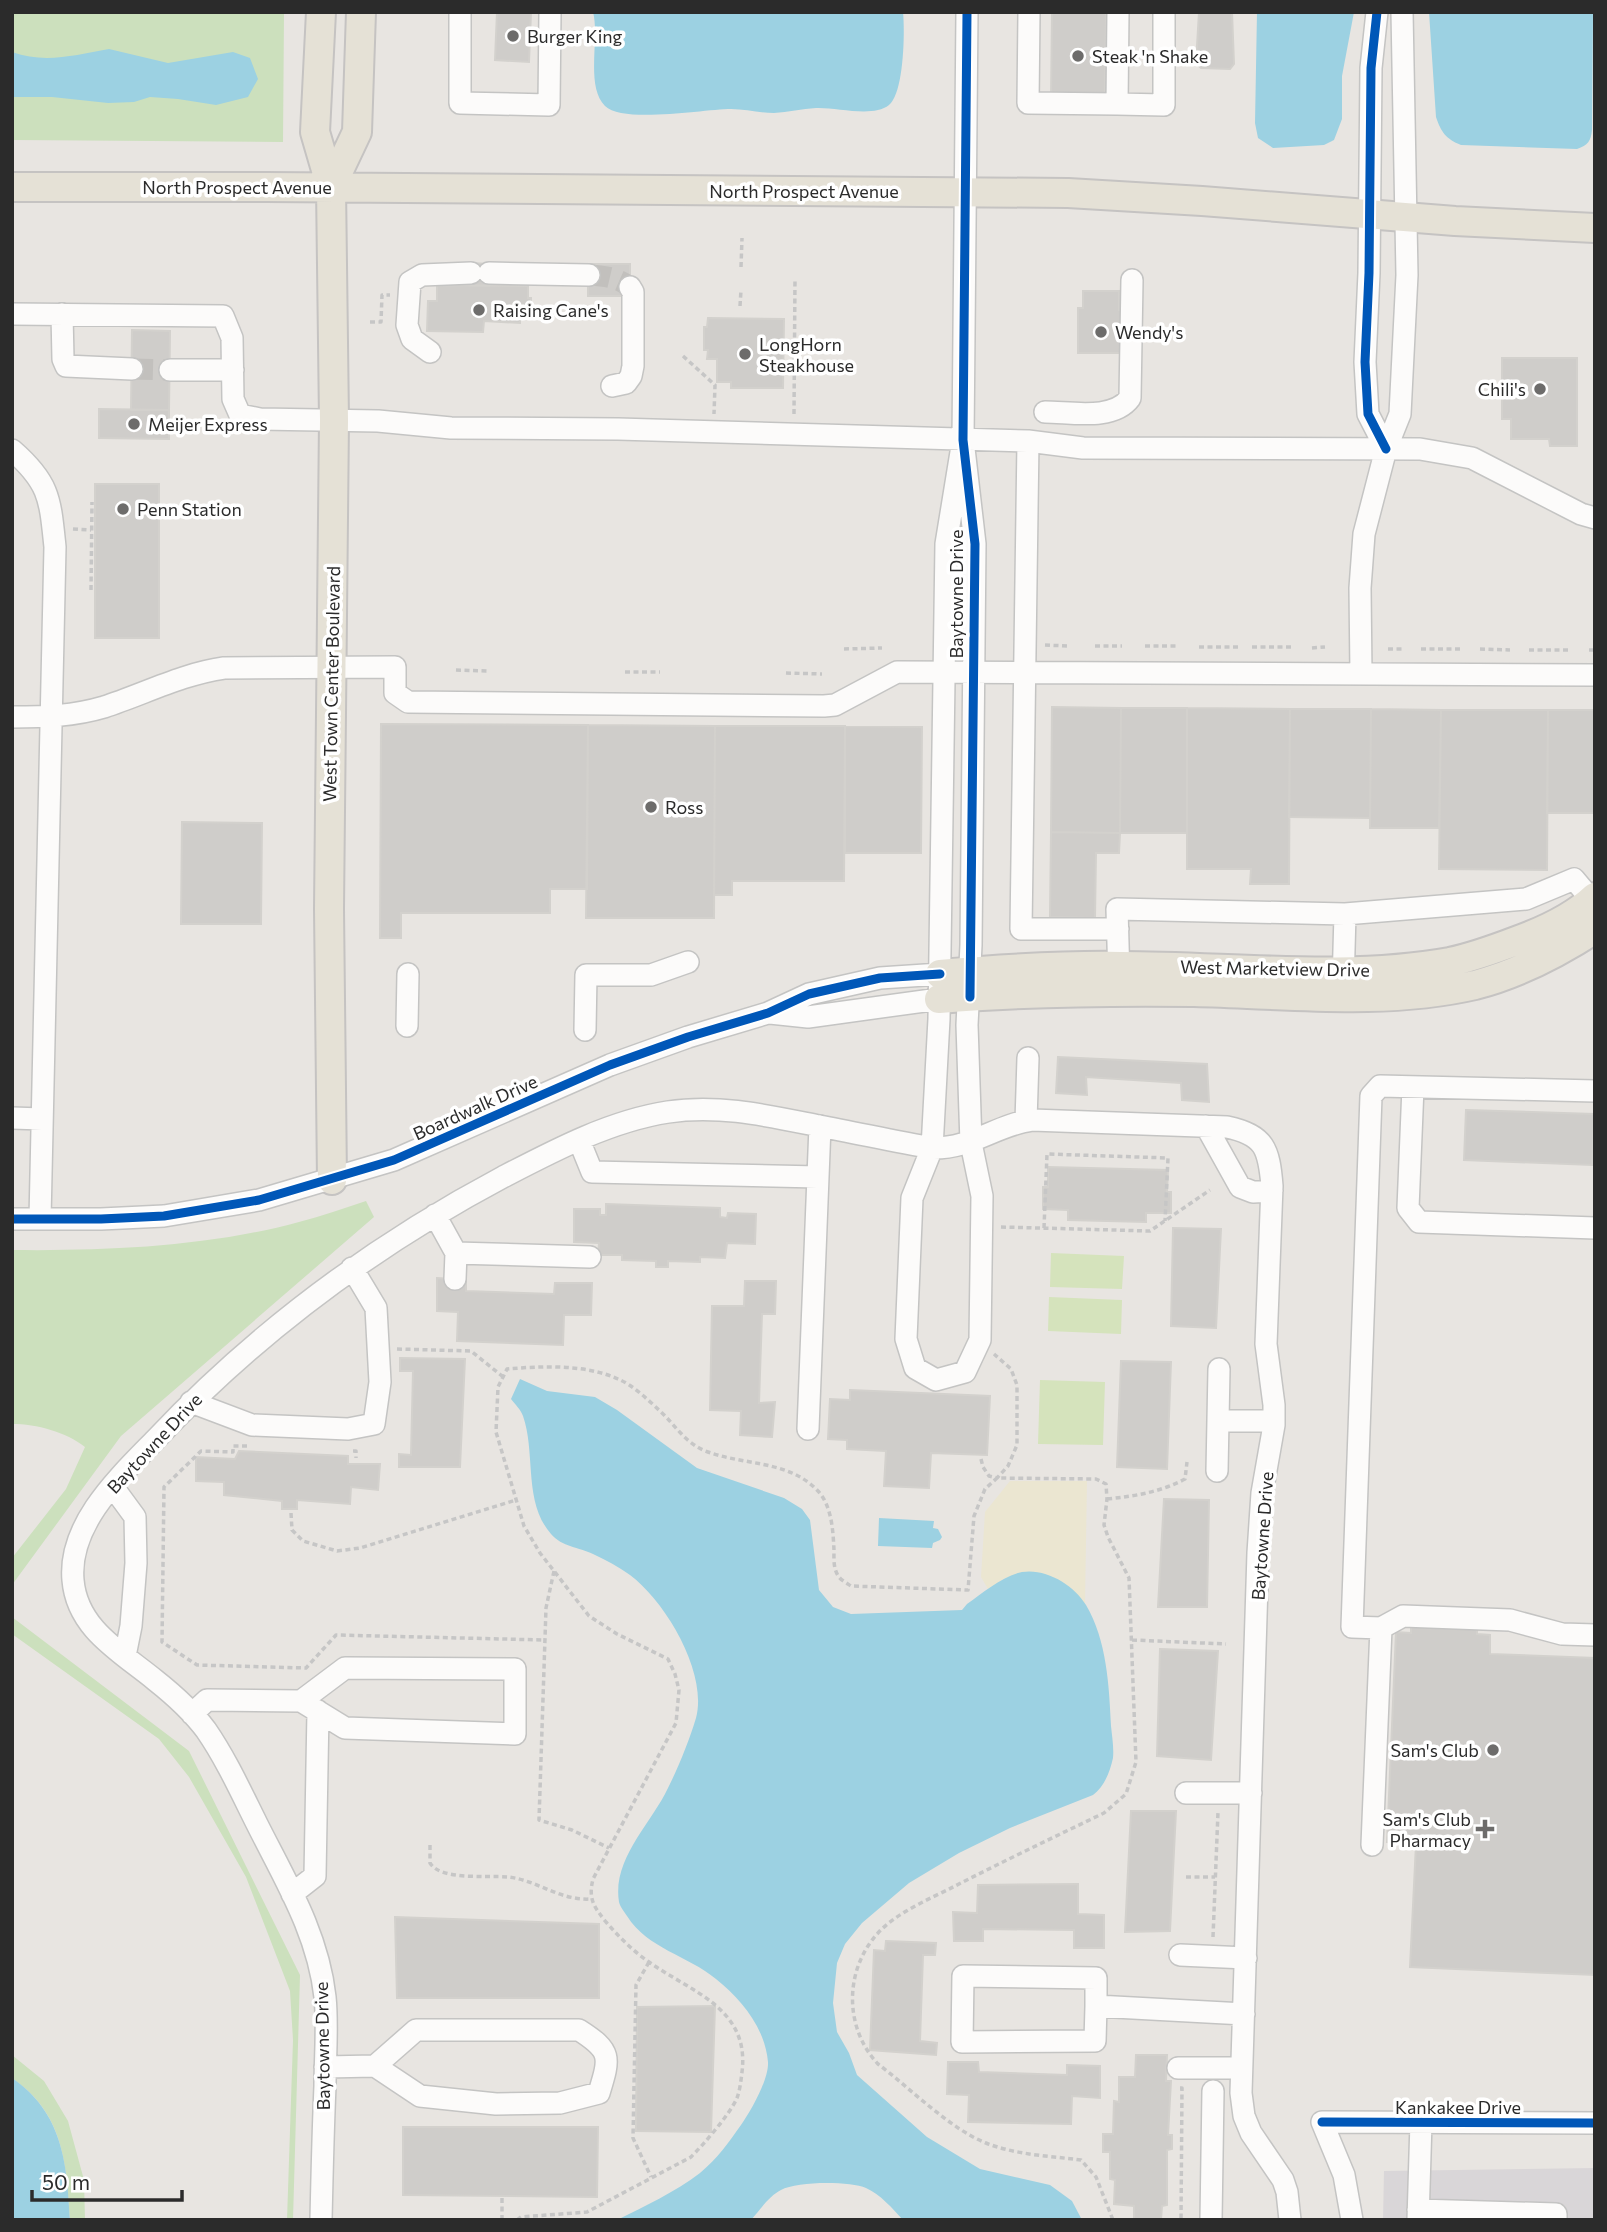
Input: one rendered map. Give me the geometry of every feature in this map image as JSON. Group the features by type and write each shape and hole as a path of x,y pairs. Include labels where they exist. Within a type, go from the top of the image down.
{"main road":[{"name":"West Town Center Boulevard","path":"321,12 315,132 331,187 334,420 328,909 332,1180"},
{"name":"West Town Center Boulevard","path":"331,187 357,132 361,12"},
{"name":"North Prospect Avenue","path":"12,187 331,187 1106,195 1595,228"},
{"name":"West Marketview Drive","path":"1343,984 1488,952 1551,926 1594,900"},
{"name":"West Marketview Drive","path":"939,987 1119,978 1343,984 1414,995 1476,984 1524,968 1564,950 1595,929"}],"street":[{"path":"460,12 460,103 549,105 550,12"},
{"name":"Baytowne Drive","path":"967,12 963,440 975,544 970,984 967,1025 971,1143"},
{"path":"1029,12 1028,103 1164,106 1164,12"},
{"path":"1117,104 1118,12"},
{"path":"1377,12 1371,68 1365,362 1368,414 1386,449"},
{"path":"1361,674 1360,588 1364,534 1386,449 1400,414 1407,283 1402,12"},
{"path":"430,352 412,339 407,325 410,282 422,275 589,275"},
{"path":"1045,412 1109,412 1124,407 1130,398 1132,280"},
{"path":"612,386 626,383 633,366 633,292 630,286"},
{"path":"12,314 223,316 232,338 233,399 240,415 260,419 334,420 451,428 618,429 1028,441 1083,448 1420,449 1472,458 1581,514 1595,518"},
{"path":"62,314 63,359 66,366 132,369"},
{"path":"170,370 233,370"},
{"name":"Baytowne Drive","path":"932,1148 939,987 946,544 963,440"},
{"path":"1028,441 1021,929 1118,929"},
{"path":"12,450 28,464 44,485 51,506 55,547 40,1219"},
{"path":"12,717 50,717 102,708 203,671 224,668 395,667 396,693 408,702 762,706 835,705 897,672 1595,675"},
{"path":"943,794 972,794"},
{"path":"1119,978 1117,909 1345,914 1526,899 1574,879 1594,900"},
{"path":"1343,984 1345,914"},
{"path":"585,1030 586,975 651,975 688,962"},
{"path":"407,1026 408,974"},
{"name":"Boardwalk Drive","path":"12,1219 164,1216 259,1200 332,1180 410,1154 610,1065 688,1037 768,1013 809,993 880,978 939,987"},
{"name":"Boardwalk Drive","path":"768,1013 808,1017 939,987"},
{"path":"1026,1121 1028,1058"},
{"path":"1595,1091 1380,1086 1371,1096 1352,1627 1381,1628 1404,1616 1510,1620 1562,1634 1595,1635"},
{"path":"1413,1087 1408,1208 1419,1222 1595,1228"},
{"name":"Baytowne Drive","path":"321,2220 325,2001 320,1965 310,1931 226,1763 205,1729 180,1700 107,1643 83,1614 76,1599 72,1578 74,1553 91,1513 191,1402 251,1346 320,1290 435,1215 515,1170 579,1140 632,1120 668,1112 702,1109 736,1111 932,1148 950,1148 971,1143 1011,1124 1026,1121 1227,1127 1246,1131 1264,1146 1270,1165 1272,1191 1266,1344 1274,1421 1260,1517 1241,2093 1244,2116 1251,2133 1283,2180 1290,2220"},
{"path":"12,1118 43,1119"},
{"path":"808,1429 820,1126"},
{"path":"1206,1126 1241,1186 1253,1192 1272,1191"},
{"path":"579,1140 592,1172 818,1177"},
{"path":"932,1148 912,1198 906,1339 915,1368 936,1380 965,1371 980,1340 982,1196 971,1143"},
{"path":"435,1215 456,1253 455,1279"},
{"path":"456,1253 590,1257"},
{"path":"191,1402 252,1425 348,1429 374,1424 380,1382 376,1308 352,1268"},
{"path":"1217,1471 1219,1368"},
{"path":"1218,1421 1274,1421"},
{"path":"113,1487 135,1517 136,1563 131,1626 125,1656"},
{"path":"1372,1845 1381,1628"},
{"path":"192,1714 207,1700 310,1706 345,1728 515,1734 515,1670 345,1668 310,1706 315,1876 292,1894"},
{"path":"1186,1793 1251,1793"},
{"path":"1180,1955 1246,1958"},
{"path":"963,1976 1096,1978 1096,2006 1095,2041 961,2042 963,1976"},
{"path":"1096,2006 1244,2014"},
{"path":"325,2067 374,2066 420,2096 496,2104 560,2103 599,2093 608,2065 600,2043 579,2030 416,2030 374,2066"},
{"path":"1178,2068 1241,2068"},
{"path":"1211,2220 1213,2091"},
{"name":"Kankakee Drive","path":"1352,2220 1344,2175 1322,2122 1595,2123"},
{"path":"1421,2122 1418,2215 1556,2214 1556,2220"}],"path":[{"path":"741,267 742,238"},
{"path":"794,420 795,278"},
{"path":"740,306 741,290"},
{"path":"370,322 381,322 382,295 397,295"},
{"path":"683,356 715,385 714,419"},
{"path":"91,590 92,502"},
{"path":"77,530 92,530"},
{"path":"1038,645 1067,646"},
{"path":"1095,646 1122,646"},
{"path":"1145,646 1178,646"},
{"path":"1199,647 1238,647"},
{"path":"1252,647 1294,647"},
{"path":"1312,648 1325,648"},
{"path":"844,649 881,649"},
{"path":"1388,649 1402,649"},
{"path":"1421,649 1461,649"},
{"path":"1480,649 1510,650"},
{"path":"1529,650 1568,650"},
{"path":"456,670 491,671"},
{"path":"625,672 660,672"},
{"path":"786,673 822,674"},
{"path":"1044,1228 1046,1154 1168,1158 1165,1221"},
{"path":"982,1226 1150,1231 1210,1190"},
{"path":"517,2220 521,2217 587,2212 691,2157 704,2144 737,2099 743,2062 741,2040 718,2006 691,1986 649,1962 620,1938 594,1908 591,1899 593,1879 676,1723 679,1707 677,1682 668,1659 617,1634 589,1616 524,1527 496,1432 498,1387 502,1376 507,1369 533,1367 601,1373 621,1380 651,1403 668,1418 680,1434 696,1446 708,1452 776,1467 799,1475 818,1491 828,1505 835,1566 839,1577 851,1586 968,1590 974,1516 985,1489 1008,1466 1017,1445 1017,1385 1011,1369 980,1340"},
{"path":"378,1348 471,1351 502,1376"},
{"path":"247,1447 233,1446 233,1452 201,1451 164,1487 162,1642 197,1665 306,1668 336,1635 545,1640"},
{"path":"342,1450 356,1451 356,1458"},
{"path":"981,1459 989,1476 998,1478 1096,1479 1106,1484 1104,1525 1129,1578 1136,1762 1126,1794 1104,1813 931,1898 878,1932 863,1953 854,1976 852,2002 856,2026 866,2051 878,2064 958,2128 1004,2150 1081,2160 1096,2177 1113,2220"},
{"path":"1107,1499 1149,1494 1168,1488 1185,1479 1187,1462"},
{"path":"291,1513 292,1530 296,1536 303,1541 337,1551 360,1548 516,1500"},
{"path":"554,1571 547,1598 539,1820 572,1830 609,1848"},
{"path":"1132,1640 1226,1644"},
{"path":"1212,1956 1219,1793"},
{"path":"429,1845 430,1863 440,1872 515,1877 577,1900 591,1899"},
{"path":"1186,1877 1215,1877"},
{"path":"649,1962 636,1985 633,2138 651,2177"},
{"path":"1178,2068 1177,2088 1182,2088 1181,2220"},
{"path":"502,2196 502,2220"}],"shaded area":[{"path":"1595,2168 1595,2220 1383,2220 1384,2171"}],"green space":[{"path":"12,12 284,14 283,142 12,140"},
{"path":"366,1201 374,1217 121,1436 12,1585 12,1558 66,1489 85,1447 51,1430 12,1424 12,1250 84,1250 193,1242 308,1220"},
{"path":"1051,1253 1124,1256 1122,1289 1050,1287"},
{"path":"1049,1297 1122,1300 1121,1334 1048,1331"},
{"path":"1040,1380 1105,1382 1103,1445 1038,1444"},
{"path":"12,1617 189,1751 300,1975 293,2220 287,2220 293,2040 290,1991 246,1877 189,1777 159,1739 12,1634"},
{"path":"12,2055 44,2081 68,2121 84,2180 85,2220 70,2220 67,2178 59,2141 42,2107 12,2078"}],"sand":[{"path":"1010,1481 1087,1481 1085,1604 1066,1585 1005,1578 988,1589 981,1577 985,1512"}],"water":[{"path":"593,12 903,12 901,75 889,105 874,111 816,108 774,113 731,109 629,114 605,106 599,97 594,74"},
{"path":"1257,12 1354,12 1342,76 1342,119 1334,140 1324,145 1273,148 1258,138 1255,123"},
{"path":"1429,12 1593,12 1592,130 1588,142 1577,149 1461,145 1451,140 1442,131 1436,117"},
{"path":"109,49 168,63 233,52 250,58 258,79 248,97 216,105 150,97 134,102 108,103 52,97 12,97 12,52 48,58"},
{"path":"520,1379 547,1391 595,1397 697,1468 784,1498 802,1509 810,1520 819,1590 833,1607 851,1614 962,1610 1000,1581 1031,1571 1058,1579 1086,1605 1103,1648 1108,1679 1113,1758 1103,1783 1093,1795 1010,1828 959,1853 909,1883 862,1923 845,1944 837,1963 833,2003 837,2032 857,2075 927,2137 980,2169 1050,2185 1072,2201 1082,2220 903,2220 881,2198 866,2188 824,2183 781,2190 769,2199 751,2220 617,2220 680,2186 712,2162 750,2112 763,2086 768,2062 757,2026 735,1996 705,1971 646,1936 627,1916 620,1904 618,1886 621,1871 635,1842 668,1788 693,1727 698,1700 696,1680 690,1660 670,1620 644,1587 608,1561 560,1542 542,1521 533,1492 527,1430 522,1414 511,1399"},
{"path":"879,1518 934,1521 933,1528 938,1529 942,1537 933,1543 932,1548 878,1546"},
{"path":"12,2078 29,2092 52,2123 64,2159 70,2220 12,2220"}],"building":[{"name":"Burger King","path":"497,12 531,12 529,62 495,60"},
{"name":"Steak 'n Shake","path":"1052,12 1106,12 1105,99 1051,99"},
{"path":"1199,12 1232,12 1234,64 1230,69 1201,68 1196,63"},
{"path":"470,263 489,264 489,286 470,286"},
{"path":"588,264 630,264 630,296 588,296"},
{"name":"Raising Cane's","path":"437,285 528,286 531,319 520,319 520,323 484,321 483,332 427,331 428,301 437,301"},
{"name":"Wendy's","path":"1083,291 1119,291 1119,310 1124,311 1123,353 1078,353 1078,308 1083,308"},
{"name":"LongHorn Steakhouse","path":"708,318 784,319 783,388 731,388 731,382 717,382 717,359 707,359 708,350 704,350 704,327 707,327"},
{"path":"132,330 170,331 169,410 131,410"},
{"name":"Chili's","path":"1502,358 1577,358 1577,446 1550,446 1549,439 1511,439 1511,419 1502,419"},
{"name":"Meijer Express","path":"99,409 169,410 169,439 99,438"},
{"path":"95,484 159,484 159,638 95,638"},
{"path":"1052,707 1121,708 1120,833 1051,832"},
{"path":"1121,708 1187,708 1187,833 1120,833"},
{"path":"1187,708 1290,709 1289,884 1250,884 1251,869 1187,869"},
{"path":"1290,709 1371,709 1370,818 1289,817"},
{"path":"1371,709 1441,710 1439,828 1370,828"},
{"path":"1441,710 1548,710 1547,870 1439,869"},
{"path":"1548,710 1595,710 1595,813 1547,813"},
{"path":"381,724 588,725 587,889 550,889 550,913 401,913 401,938 380,938"},
{"name":"Ross","path":"588,725 715,726 714,918 586,918"},
{"path":"715,726 845,726 844,881 732,881 732,895 714,895"},
{"path":"845,726 922,727 921,853 845,853"},
{"path":"182,822 262,823 261,924 181,924"},
{"path":"1051,832 1120,833 1119,853 1096,853 1095,918 1050,917"},
{"path":"1058,1057 1207,1064 1209,1102 1182,1100 1181,1083 1086,1077 1087,1095 1056,1093"},
{"path":"1466,1110 1594,1114 1592,1165 1464,1160"},
{"path":"1048,1167 1168,1170 1167,1192 1171,1192 1171,1213 1146,1213 1146,1222 1068,1220 1068,1210 1043,1209 1043,1187 1048,1187"},
{"path":"606,1204 720,1208 720,1217 727,1218 728,1213 756,1214 755,1244 727,1243 725,1258 700,1257 700,1262 668,1261 668,1267 656,1267 656,1261 622,1260 622,1255 598,1255 599,1243 574,1242 574,1209 600,1209 600,1215 606,1215"},
{"path":"1173,1228 1221,1229 1216,1328 1171,1326"},
{"path":"437,1278 466,1280 466,1291 554,1294 555,1283 592,1283 591,1315 564,1315 563,1345 457,1341 458,1312 437,1311"},
{"path":"745,1281 776,1281 775,1314 762,1314 759,1403 775,1402 772,1437 740,1435 741,1411 710,1410 712,1306 744,1306"},
{"path":"400,1358 465,1359 460,1467 399,1467 399,1454 411,1455 413,1371 400,1371"},
{"path":"1121,1361 1171,1362 1167,1469 1117,1467"},
{"path":"850,1390 990,1396 987,1455 931,1453 929,1488 884,1486 886,1451 847,1449 847,1440 828,1439 830,1399 850,1400"},
{"path":"239,1451 348,1456 348,1464 380,1464 378,1490 351,1487 350,1504 297,1500 297,1509 282,1509 282,1501 224,1495 224,1482 196,1481 196,1457 235,1459"},
{"path":"1164,1499 1209,1500 1207,1607 1158,1607"},
{"name":"Sam's Club","path":"1411,1626 1477,1629 1477,1634 1490,1635 1490,1654 1595,1658 1595,1975 1410,1967 1416,1844 1387,1842 1396,1632 1411,1633"},
{"path":"1160,1649 1218,1651 1211,1760 1157,1756"},
{"path":"1131,1811 1176,1811 1170,1931 1125,1932"},
{"path":"1078,1884 1078,1914 1104,1915 1104,1948 1074,1948 1074,1930 983,1929 983,1941 954,1941 953,1912 977,1913 978,1885"},
{"path":"395,1917 599,1924 599,1998 397,1998"},
{"path":"886,1941 936,1943 935,1955 923,1955 920,2041 937,2043 936,2055 870,2050 874,1950 885,1951"},
{"path":"715,2006 711,2132 636,2131 637,2007"},
{"path":"1136,2055 1167,2055 1166,2081 1171,2081 1168,2135 1172,2135 1172,2149 1167,2150 1167,2205 1162,2206 1161,2220 1134,2220 1134,2206 1114,2204 1115,2180 1110,2179 1110,2152 1103,2152 1103,2134 1113,2134 1114,2101 1119,2102 1119,2077 1135,2077"},
{"path":"948,2062 978,2062 979,2072 1067,2075 1067,2065 1100,2066 1100,2098 1072,2096 1071,2124 968,2122 969,2095 947,2094"},
{"path":"403,2127 598,2127 597,2197 403,2195"}],"tunnel":[{"path":"589,275 615,279 630,287"},
{"path":"132,369 170,370"}],"cycle path":[{"path":"967,12 963,440 975,544 970,997"},
{"path":"1377,12 1371,68 1369,273 1365,362 1368,414 1386,449"},
{"path":"12,1219 164,1216 259,1200 394,1160 610,1065 688,1037 768,1013 809,994 880,978 940,974"},
{"path":"1322,2122 1595,2123"}],"place":[{"name":"Burger King","path":"513,36"},
{"name":"Steak 'n Shake","path":"1078,56"},
{"name":"Raising Cane's","path":"479,310"},
{"name":"Wendy's","path":"1101,332"},
{"name":"LongHorn Steakhouse","path":"745,354"},
{"name":"Chili's","path":"1540,389"},
{"name":"Meijer Express","path":"134,424"},
{"name":"Penn Station","path":"123,509"},
{"name":"Ross","path":"651,807"},
{"name":"Sam's Club","path":"1493,1750"},
{"name":"Sam's Club Pharmacy","path":"1485,1829"}]}
